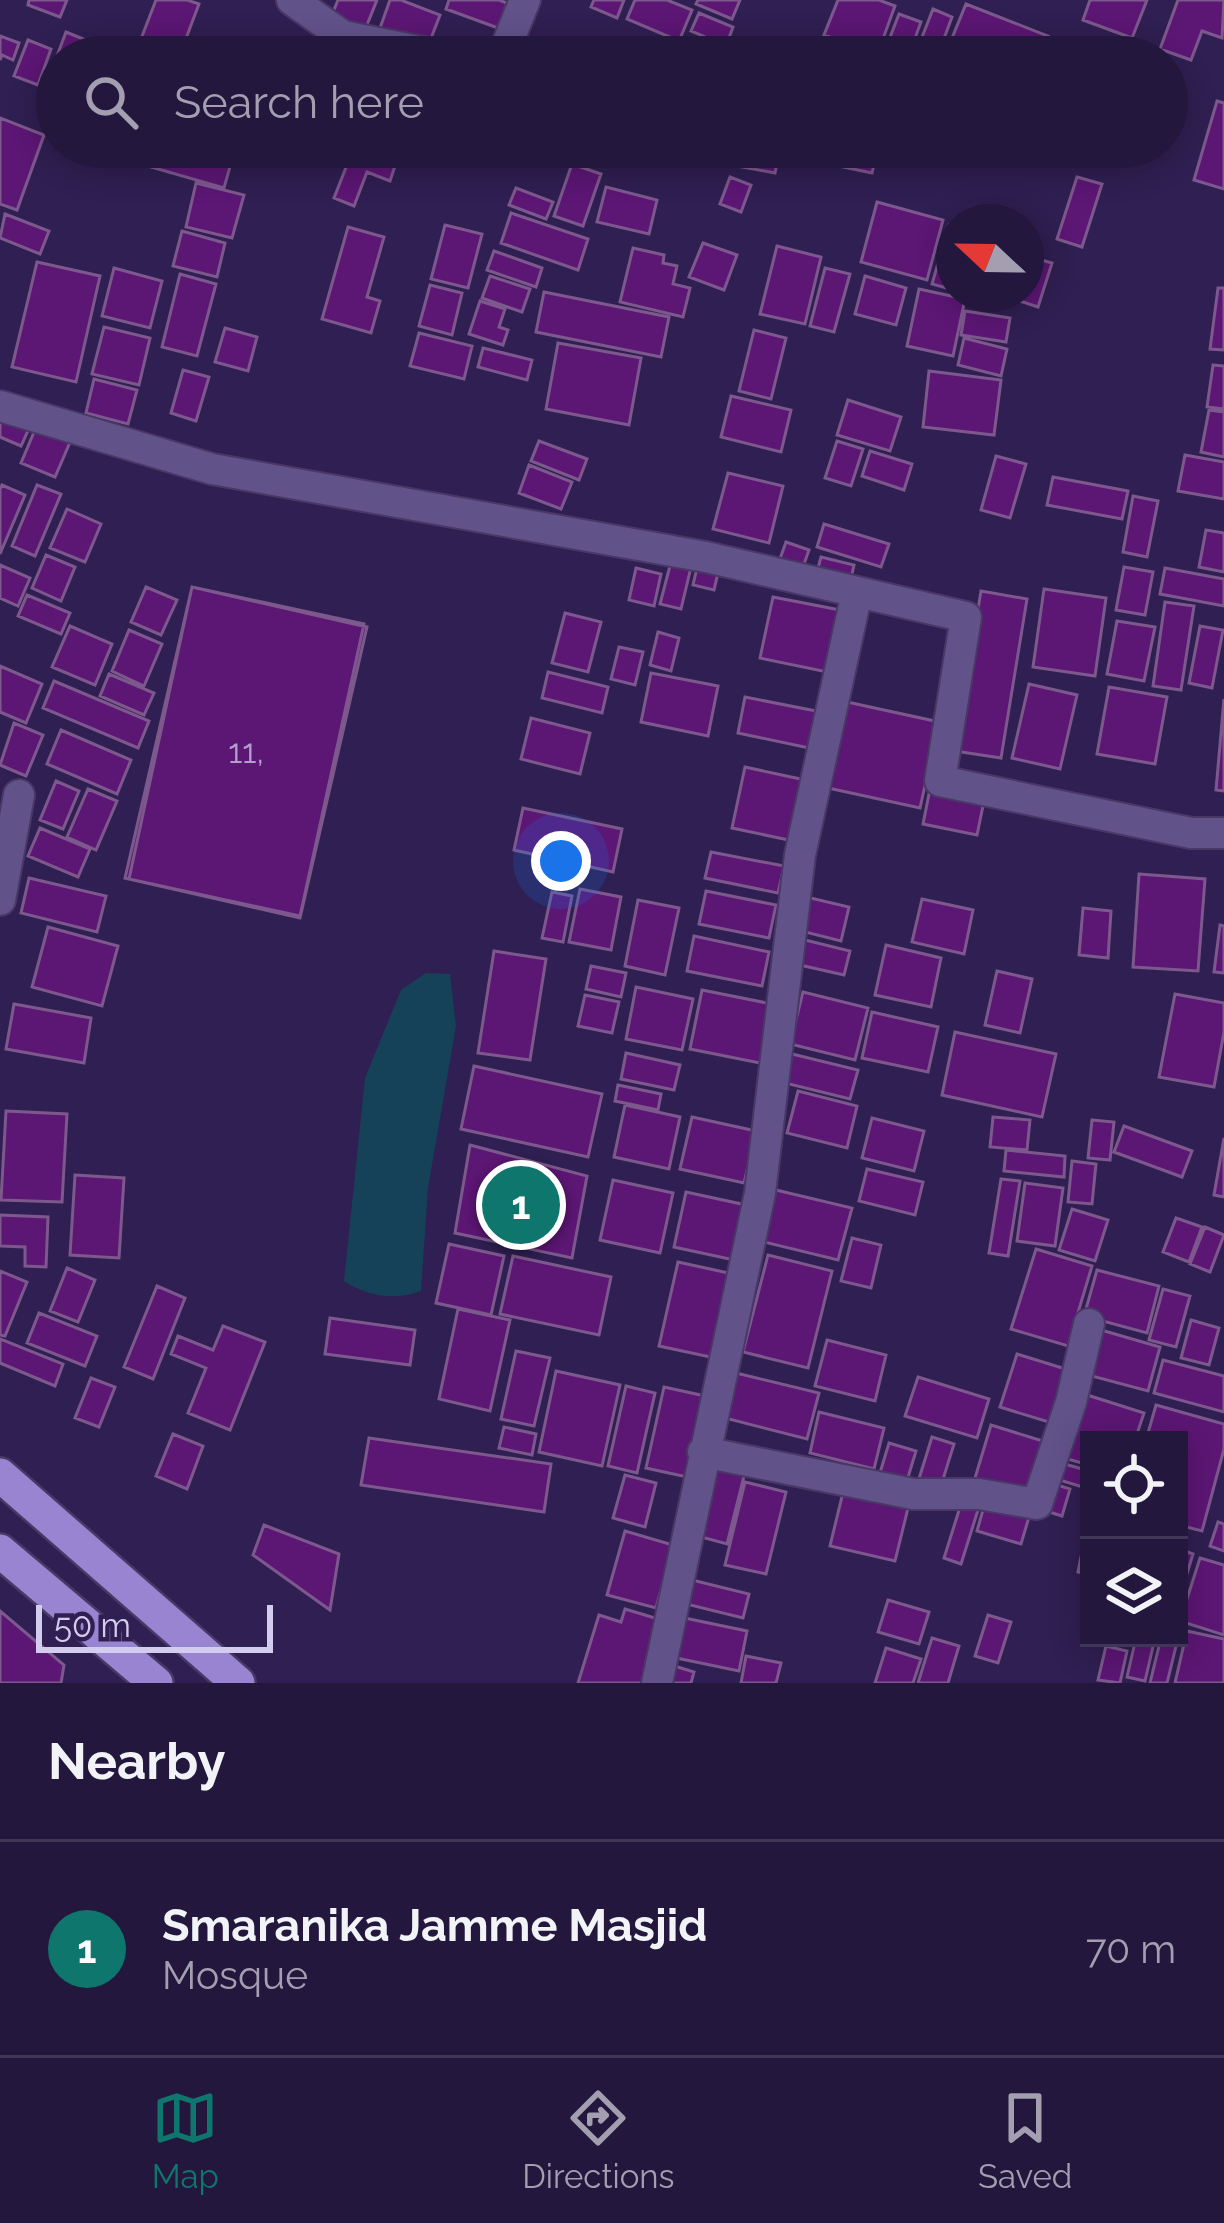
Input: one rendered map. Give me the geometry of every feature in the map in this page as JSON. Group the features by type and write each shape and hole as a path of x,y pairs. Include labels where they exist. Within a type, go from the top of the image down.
{"highway":[{"path":"0,1475 238,1683"},
{"path":"0,1551 156,1683"}],"street":[{"path":"292,0 343,36"},
{"path":"510,36 525,0"},
{"path":"0,406 212,469 706,557 966,617 940,781 1191,833 1224,833"},
{"path":"656,1683 760,1192 800,855 857,592"},
{"path":"1,889 19,795"},
{"path":"704,1452 913,1494 979,1494 1037,1504 1071,1402 1088,1324"}],"water":[{"path":"426,973 450,974 456,1026 428,1188 421,1291 381,1295 344,1281 365,1078 401,990"}],"building":[{"path":"29,0 67,0 60,17 28,5"},
{"path":"156,0 199,4 187,36 142,36"},
{"path":"338,0 377,0 363,35 329,22"},
{"path":"390,0 440,15 432,36 401,36 380,28"},
{"path":"449,0 507,3 498,28 446,9"},
{"path":"594,0 624,0 617,18 591,7"},
{"path":"635,0 667,0 692,10 681,36 667,36 627,19"},
{"path":"698,0 740,0 732,19 696,4"},
{"path":"838,0 879,0 895,6 884,36 824,35"},
{"path":"1090,0 1147,0 1133,36 1083,20"},
{"path":"1178,0 1224,0 1222,38 1202,31 1191,60 1188,36 1165,36"},
{"path":"966,4 1048,36 953,36"},
{"path":"933,9 952,17 945,36 922,36"},
{"path":"699,13 733,27 730,36 691,31"},
{"path":"899,14 921,22 916,36 891,36"},
{"path":"0,36 19,43 13,60 2,55 0,60"},
{"path":"28,40 36,43 36,84 14,76"},
{"path":"1217,101 1224,103 1224,189 1194,180"},
{"path":"0,118 36,132 36,157 17,210 0,204"},
{"path":"154,168 230,168 224,188"},
{"path":"346,168 394,168 390,181 367,172 354,206 334,198"},
{"path":"571,168 601,174 583,226 554,216"},
{"path":"730,177 751,185 741,212 720,204"},
{"path":"1077,177 1102,184 1082,247 1057,239"},
{"path":"196,183 244,195 232,238 186,227"},
{"path":"606,187 657,200 649,234 597,222"},
{"path":"516,188 553,202 546,219 509,205"},
{"path":"877,202 936,218 936,246 927,280 861,262"},
{"path":"511,213 588,239 578,270 501,243"},
{"path":"5,214 49,231 40,254 0,238"},
{"path":"445,225 482,234 468,288 431,279"},
{"path":"348,227 384,237 367,297 380,301 371,333 322,319"},
{"path":"182,231 225,243 217,277 173,266"},
{"path":"703,243 737,255 724,290 689,277"},
{"path":"777,246 821,257 805,324 760,314"},
{"path":"633,248 664,255 663,263 677,266 673,284 690,288 683,317 620,302"},
{"path":"494,251 542,268 536,287 487,270"},
{"path":"1044,261 1052,263 1044,288"},
{"path":"37,262 100,276 76,382 12,367"},
{"path":"114,268 162,281 150,328 102,316"},
{"path":"825,268 850,274 834,332 810,326"},
{"path":"180,274 216,284 197,356 162,347"},
{"path":"490,276 530,289 522,312 482,298"},
{"path":"865,276 906,288 896,325 855,314"},
{"path":"430,285 462,293 452,335 419,326"},
{"path":"1218,288 1224,288 1224,350 1210,349"},
{"path":"919,289 936,293 936,312 962,312 953,356 907,346"},
{"path":"544,292 669,317 661,357 536,332"},
{"path":"480,301 505,309 499,327 508,330 503,345 469,334"},
{"path":"965,312 1010,318 1006,342 961,335"},
{"path":"104,327 150,338 139,385 92,374"},
{"path":"225,328 257,337 248,371 215,362"},
{"path":"754,330 786,338 771,399 739,391"},
{"path":"419,333 472,346 464,379 410,366"},
{"path":"964,338 1007,349 1001,376 958,365"},
{"path":"558,343 641,358 629,425 546,409"},
{"path":"483,348 532,360 527,380 478,367"},
{"path":"1213,365 1224,366 1224,409 1207,407"},
{"path":"183,370 209,377 196,421 171,413"},
{"path":"929,371 1001,380 994,435 923,427"},
{"path":"94,379 137,390 128,424 86,413"},
{"path":"731,396 791,410 781,452 721,437"},
{"path":"848,400 901,417 890,451 837,435"},
{"path":"1209,410 1224,412 1224,457 1201,452"},
{"path":"0,411 31,424 21,446 0,437"},
{"path":"37,425 71,440 55,477 21,463"},
{"path":"539,441 587,459 579,480 531,461"},
{"path":"837,441 863,449 851,486 825,478"},
{"path":"870,451 912,464 904,490 862,476"},
{"path":"1185,455 1224,462 1224,499 1178,491"},
{"path":"996,456 1026,464 1010,518 981,510"},
{"path":"529,465 572,482 561,509 519,493"},
{"path":"728,473 783,486 769,543 713,529"},
{"path":"1053,477 1128,491 1122,519 1047,505"},
{"path":"2,485 25,495 0,554 0,489"},
{"path":"37,485 61,494 35,556 12,546"},
{"path":"1133,496 1158,501 1147,557 1123,552"},
{"path":"67,509 101,524 85,562 50,548"},
{"path":"824,524 889,544 881,567 817,547"},
{"path":"1206,530 1224,533 1224,572 1199,567"},
{"path":"786,542 809,550 799,578 776,570"},
{"path":"46,555 75,567 61,601 32,588"},
{"path":"821,557 854,565 849,587 815,579"},
{"path":"672,558 692,563 681,609 660,604"},
{"path":"699,559 720,564 714,590 693,585"},
{"path":"0,565 30,578 18,606 0,598"},
{"path":"1124,567 1153,572 1145,615 1116,610"},
{"path":"636,568 661,574 654,606 629,600"},
{"path":"1165,568 1224,579 1224,606 1160,594"},
{"path":"146,587 177,600 161,635 131,622"},
{"path":"192,587 364,624 300,916 129,879"},
{"path":"192,587 367,627 300,918 125,878"},
{"path":"1044,589 1106,598 1095,676 1033,667"},
{"path":"981,591 1027,599 1001,758 955,751"},
{"path":"27,595 70,613 61,634 18,616"},
{"path":"773,597 845,611 832,673 760,658"},
{"path":"1165,602 1194,606 1181,690 1153,686"},
{"path":"565,613 601,622 588,672 552,663"},
{"path":"1117,621 1155,627 1144,681 1107,674"},
{"path":"70,626 112,644 95,685 52,667"},
{"path":"1200,626 1223,630 1212,688 1189,683"},
{"path":"129,630 162,644 144,686 112,671"},
{"path":"658,632 679,638 671,671 650,665"},
{"path":"619,647 643,652 635,685 611,679"},
{"path":"0,666 42,684 26,723 0,712"},
{"path":"548,672 608,687 602,713 542,698"},
{"path":"651,673 718,686 708,736 641,722"},
{"path":"109,674 154,693 144,715 100,696"},
{"path":"54,681 149,721 138,748 43,708"},
{"path":"1029,684 1077,695 1060,769 1012,758"},
{"path":"1109,687 1167,697 1155,764 1097,754"},
{"path":"745,697 816,711 809,748 738,733"},
{"path":"1224,699 1224,791 1216,790"},
{"path":"838,700 939,722 920,808 819,786"},
{"path":"531,718 590,733 580,774 521,759"},
{"path":"14,723 43,735 26,776 0,765"},
{"path":"61,730 131,760 117,794 47,764"},
{"path":"745,767 805,780 793,841 732,828"},
{"path":"56,781 79,791 63,829 40,820"},
{"path":"88,789 117,801 96,850 67,837"},
{"path":"930,789 984,801 977,835 923,824"},
{"path":"523,808 622,829 613,872 514,850"},
{"path":"40,828 90,849 78,877 28,856"},
{"path":"711,852 784,866 778,893 705,878"},
{"path":"1139,874 1205,879 1198,971 1133,967"},
{"path":"29,878 106,896 97,932 21,913"},
{"path":"580,889 621,897 611,950 569,942"},
{"path":"706,891 776,905 769,938 699,924"},
{"path":"552,892 572,896 563,942 542,938"},
{"path":"798,895 849,907 841,941 789,928"},
{"path":"922,899 973,910 964,954 912,942"},
{"path":"638,900 679,908 665,975 625,966"},
{"path":"1083,908 1111,911 1108,958 1079,955"},
{"path":"1220,925 1224,926 1224,973 1214,972"},
{"path":"48,927 118,946 102,1006 32,987"},
{"path":"694,936 769,952 762,986 687,971"},
{"path":"797,938 850,951 844,975 791,963"},
{"path":"886,945 941,958 931,1007 875,995"},
{"path":"494,951 546,959 530,1060 478,1053"},
{"path":"591,966 626,973 621,997 586,989"},
{"path":"997,971 1032,979 1020,1033 985,1025"},
{"path":"636,987 693,999 682,1050 626,1039"},
{"path":"702,990 772,1004 760,1063 690,1049"},
{"path":"803,992 868,1008 855,1060 790,1044"},
{"path":"1175,994 1224,1003 1214,1087 1159,1077"},
{"path":"585,995 619,1002 612,1033 578,1026"},
{"path":"14,1004 91,1018 84,1063 6,1049"},
{"path":"872,1012 938,1027 928,1072 862,1058"},
{"path":"955,1032 1056,1054 1042,1117 942,1095"},
{"path":"626,1053 680,1065 674,1090 621,1079"},
{"path":"788,1053 858,1070 850,1099 781,1082"},
{"path":"474,1066 602,1094 588,1157 461,1129"},
{"path":"618,1085 661,1094 658,1110 615,1101"},
{"path":"798,1091 857,1106 847,1148 787,1133"},
{"path":"625,1105 680,1117 669,1169 614,1157"},
{"path":"6,1111 67,1114 62,1202 1,1200"},
{"path":"692,1117 756,1131 744,1183 680,1169"},
{"path":"993,1117 1030,1120 1027,1150 990,1147"},
{"path":"872,1118 924,1131 914,1171 862,1158"},
{"path":"1092,1120 1114,1122 1110,1160 1088,1158"},
{"path":"1124,1126 1192,1151 1182,1177 1114,1152"},
{"path":"1224,1138 1224,1197 1214,1195"},
{"path":"470,1145 587,1176 572,1258 455,1233"},
{"path":"1006,1150 1065,1156 1064,1177 1004,1171"},
{"path":"1072,1161 1096,1164 1092,1204 1068,1202"},
{"path":"867,1169 923,1182 915,1215 859,1201"},
{"path":"75,1175 124,1178 119,1258 70,1255"},
{"path":"1001,1179 1020,1181 1008,1256 989,1253"},
{"path":"613,1180 673,1193 660,1253 600,1240"},
{"path":"1025,1183 1063,1188 1055,1246 1017,1241"},
{"path":"776,1190 852,1208 838,1260 764,1242"},
{"path":"686,1192 746,1205 734,1260 674,1247"},
{"path":"1072,1209 1108,1220 1095,1261 1059,1250"},
{"path":"0,1215 48,1217 46,1267 25,1266 25,1247 0,1246"},
{"path":"1176,1218 1202,1227 1189,1262 1163,1252"},
{"path":"1205,1227 1224,1235 1210,1272 1190,1264"},
{"path":"852,1238 881,1245 871,1288 841,1281"},
{"path":"449,1244 504,1256 491,1315 436,1303"},
{"path":"1036,1249 1092,1266 1068,1346 1011,1329"},
{"path":"768,1255 832,1271 808,1368 743,1352"},
{"path":"513,1256 611,1277 599,1335 500,1314"},
{"path":"678,1262 733,1274 715,1358 659,1346"},
{"path":"67,1268 95,1280 78,1322 50,1311"},
{"path":"1097,1270 1159,1286 1147,1333 1084,1316"},
{"path":"0,1271 27,1282 5,1336 0,1335"},
{"path":"157,1286 185,1298 153,1379 124,1367"},
{"path":"1163,1289 1190,1296 1176,1347 1149,1340"},
{"path":"458,1309 510,1320 490,1411 439,1399"},
{"path":"39,1313 97,1336 85,1366 27,1343"},
{"path":"330,1318 415,1330 410,1365 325,1354"},
{"path":"1191,1320 1219,1328 1209,1365 1181,1358"},
{"path":"223,1326 265,1342 230,1430 188,1413 206,1368 171,1354 178,1336 213,1350"},
{"path":"1101,1330 1160,1347 1148,1391 1088,1375"},
{"path":"0,1339 63,1364 55,1386 0,1363"},
{"path":"827,1340 886,1355 875,1401 815,1386"},
{"path":"516,1351 550,1358 534,1426 501,1419"},
{"path":"1017,1354 1072,1371 1055,1424 1000,1407"},
{"path":"1163,1360 1224,1376 1224,1412 1154,1393"},
{"path":"556,1371 620,1385 602,1466 539,1452"},
{"path":"736,1373 819,1393 807,1439 725,1418"},
{"path":"918,1377 989,1399 977,1438 905,1416"},
{"path":"91,1378 115,1387 99,1427 75,1418"},
{"path":"626,1386 655,1393 637,1473 608,1466"},
{"path":"664,1387 705,1396 687,1477 646,1468"},
{"path":"1084,1394 1144,1413 1138,1431 1080,1431 1080,1462 1064,1458"},
{"path":"1156,1405 1224,1424 1224,1449 1202,1531 1188,1527 1188,1431 1149,1431"},
{"path":"819,1412 884,1428 874,1469 810,1453"},
{"path":"991,1425 1046,1442 1030,1495 975,1478"},
{"path":"504,1427 536,1434 532,1455 499,1448"},
{"path":"173,1434 203,1446 187,1489 156,1476"},
{"path":"932,1437 954,1444 939,1492 917,1485"},
{"path":"369,1438 551,1464 544,1512 361,1485"},
{"path":"889,1443 916,1451 906,1484 879,1476"},
{"path":"713,1461 746,1468 727,1544 694,1535"},
{"path":"1058,1462 1080,1468 1080,1486 1053,1478"},
{"path":"625,1475 656,1483 645,1527 613,1518"},
{"path":"745,1482 786,1492 766,1574 725,1565"},
{"path":"1051,1483 1070,1489 1062,1516 1043,1510"},
{"path":"845,1484 910,1500 895,1561 830,1546"},
{"path":"985,1503 1029,1517 1021,1544 977,1531"},
{"path":"961,1504 978,1510 961,1564 944,1558"},
{"path":"1218,1522 1224,1524 1224,1551 1210,1546"},
{"path":"264,1525 339,1554 330,1610 253,1555"},
{"path":"625,1531 673,1545 656,1608 607,1595"},
{"path":"1200,1558 1224,1565 1224,1635 1188,1624 1188,1596"},
{"path":"684,1578 749,1594 743,1618 678,1602"},
{"path":"888,1600 929,1612 919,1644 878,1632"},
{"path":"625,1609 665,1621 646,1683 578,1683 599,1615 621,1622"},
{"path":"0,1611 64,1665 61,1683 0,1683"},
{"path":"988,1615 1011,1622 998,1663 975,1656"},
{"path":"675,1616 747,1631 739,1671 667,1656"},
{"path":"1188,1631 1224,1639 1224,1683 1175,1683 1183,1647 1188,1647"},
{"path":"932,1638 959,1646 948,1683 918,1683"},
{"path":"1106,1647 1127,1651 1120,1683 1098,1680"},
{"path":"1134,1647 1153,1647 1145,1681 1127,1677"},
{"path":"1159,1647 1176,1647 1167,1683 1150,1683"},
{"path":"886,1648 921,1659 913,1683 875,1683"},
{"path":"746,1656 781,1663 776,1683 741,1683"},
{"path":"668,1664 694,1672 691,1683 663,1683"}],"place":[{"name":"Smaranika Jamme Masjid","path":"521,1205"}]}
